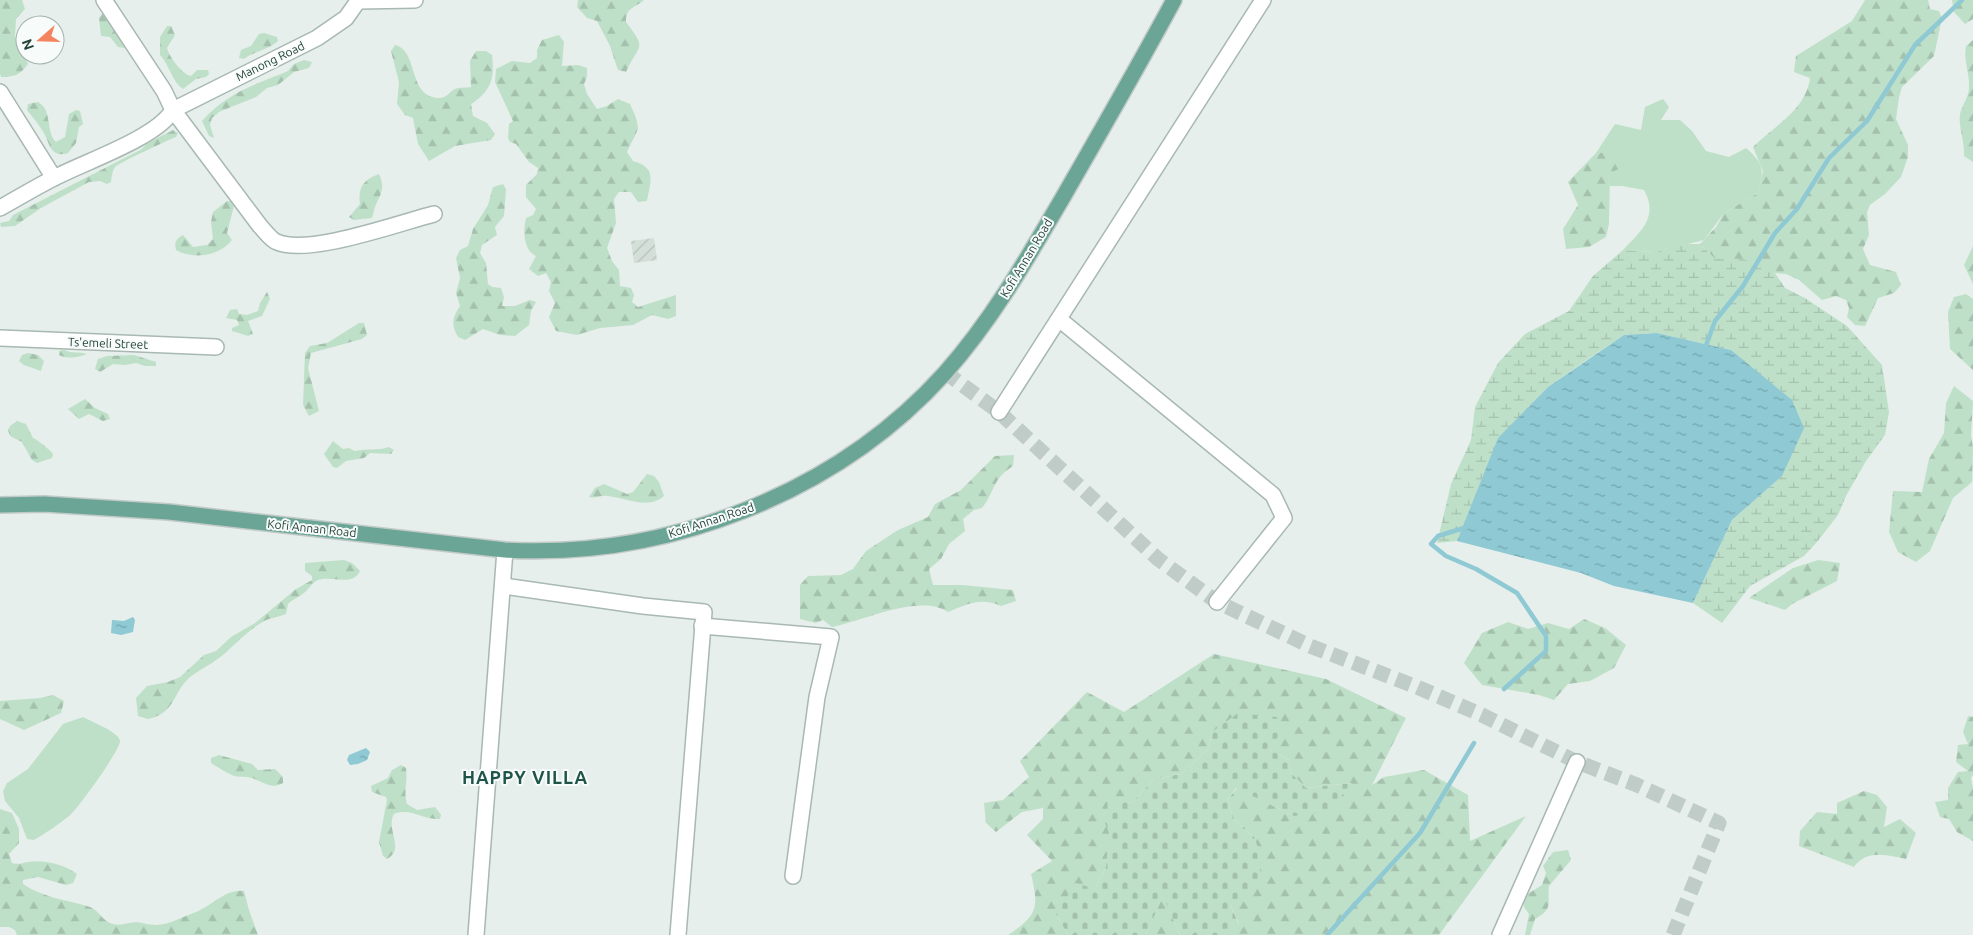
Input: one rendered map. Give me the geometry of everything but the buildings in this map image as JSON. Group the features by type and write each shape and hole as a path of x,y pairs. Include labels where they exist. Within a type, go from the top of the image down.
{"main road":[{"name":"Kofi Annan Road","path":"0,505 44,504 169,512 505,550 549,552 620,545 698,526 754,506 800,485 835,465 884,430 945,372 990,316 1023,265 1124,92 1174,0"}],"street":[{"path":"104,0 164,91 173,110 260,226 276,242 296,246 318,245 434,214"},
{"path":"358,1 415,0"},
{"path":"999,412 1263,0"},
{"name":"Manong Road","path":"0,208 54,178 151,131 167,120 173,110 317,38 346,18 358,1"},
{"path":"0,92 54,178"},
{"path":"1059,319 1273,495 1284,518 1217,602"},
{"name":"Ts'emeli Street","path":"0,338 216,347"},
{"path":"476,935 504,586 505,550"},
{"path":"504,586 643,606 704,612 678,935"},
{"path":"702,626 831,637 817,698 792,876"},
{"path":"1500,935 1577,762"}],"shaded area":[{"path":"654,238 657,260 634,263 631,241"}],"green space":[{"path":"0,0 22,0 25,9 20,15 15,15 15,65 27,65 22,71 10,77 1,77"},
{"path":"578,0 644,0 632,8 626,17 626,22 637,38 639,47 626,72 618,70 610,46 597,21 587,18 577,7"},
{"path":"1865,0 1928,0 1930,9 1939,11 1942,18 1934,56 1902,87 1899,97 1896,119 1908,145 1908,157 1901,177 1885,194 1870,205 1867,212 1869,235 1863,249 1870,265 1896,272 1901,285 1894,293 1878,298 1865,326 1855,325 1847,317 1849,308 1846,300 1836,296 1822,300 1799,280 1786,274 1775,273 1743,259 1715,259 1700,244 1716,227 1724,213 1758,193 1763,171 1753,147 1788,117 1796,108 1807,89 1810,78 1794,72 1796,56 1852,21"},
{"path":"1952,0 1973,0 1973,19 1965,24 1954,12"},
{"path":"102,14 106,16 125,48 118,47 110,37 101,36 99,18"},
{"path":"167,26 171,26 175,35 167,48 170,56 180,69 191,76 197,70 208,70 209,74 206,77 196,79 183,89 176,82 160,55 160,37"},
{"path":"264,33 277,37 278,41 244,59 239,58 241,50 251,46 259,34"},
{"path":"559,35 564,42 562,66 578,65 587,68 587,77 584,84 587,94 597,109 607,106 618,99 630,104 637,120 636,133 627,152 633,161 646,168 649,172 650,182 647,201 638,202 631,192 619,192 614,199 616,223 607,248 612,261 619,270 620,286 631,288 634,295 632,302 638,307 676,295 676,316 668,319 652,315 633,325 600,328 577,335 556,331 549,317 555,303 549,291 551,282 546,273 538,276 529,269 536,256 526,245 525,223 526,218 533,215 536,209 526,197 526,185 537,174 538,168 529,162 516,144 510,142 508,138 509,124 513,121 495,82 496,69 512,61 530,63 537,58 537,50 542,40"},
{"path":"1973,40 1973,162 1964,156 1960,114 1969,88 1965,56 1966,46"},
{"path":"395,45 408,55 417,82 422,90 429,96 439,98 444,97 457,88 471,87 470,61 476,51 486,51 492,55 493,71 490,84 483,94 471,104 473,116 487,123 495,134 491,140 455,146 429,161 418,144 413,118 405,115 397,104 399,82 391,51"},
{"path":"304,60 312,62 309,68 294,72 278,85 267,88 256,97 219,112 212,118 210,125 214,138 209,136 202,121 222,103 242,90 288,71 294,64"},
{"path":"1663,99 1669,107 1661,120 1680,120 1692,131 1706,151 1729,157 1746,148 1760,164 1762,173 1758,193 1724,213 1704,240 1656,252 1623,250 1646,223 1650,208 1648,200 1644,190 1610,186 1610,173 1623,153 1596,153 1615,124 1641,130 1645,107"},
{"path":"38,102 46,110 51,132 56,142 65,137 69,114 76,110 80,111 83,124 79,127 76,143 68,153 57,153 51,148 45,134 27,110 28,104"},
{"path":"173,130 178,133 176,137 115,167 111,182 107,184 100,181 89,182 41,208 15,226 1,227 0,223 9,221 13,215 142,149 152,141"},
{"path":"1596,153 1623,153 1621,168 1610,173 1609,224 1606,237 1589,247 1566,249 1563,229 1578,205 1568,182"},
{"path":"379,174 382,188 372,218 354,220 349,217 360,204 360,193 365,182"},
{"path":"503,184 506,189 504,216 495,227 497,235 482,245 480,253 486,263 488,284 492,287 501,288 504,297 502,306 515,306 530,300 536,302 531,311 529,325 515,336 500,335 483,329 465,340 458,337 453,325 455,314 460,306 456,293 460,278 456,258 460,250 468,246 473,229 488,205 493,187"},
{"path":"227,201 232,201 234,206 227,233 232,240 227,245 221,250 206,255 190,255 176,250 176,241 183,235 193,247 207,245 213,239 211,222 213,212"},
{"path":"1684,244 1700,244 1715,259 1743,259 1764,266 1775,273 1785,288 1805,298 1847,326 1882,365 1889,412 1885,435 1866,461 1846,496 1838,515 1817,542 1804,556 1750,586 1722,623 1693,603 1732,520 1782,476 1731,350 1657,333 1624,335 1548,387 1499,438 1457,541 1437,543 1451,484 1471,440 1475,407 1498,363 1525,334 1569,311 1593,276 1623,250 1656,252"},
{"path":"1973,246 1973,284 1964,265"},
{"path":"267,292 270,299 262,316 248,321 253,334 248,336 232,331 232,328 239,325 237,320 226,318 230,310 237,309 239,314 247,315 258,311 260,303"},
{"path":"1966,294 1973,299 1973,370 1950,349 1948,312 1954,297"},
{"path":"359,323 364,323 367,335 362,339 311,353 308,368 319,411 309,416 303,405 305,353 310,346 327,343"},
{"path":"64,350 87,354 73,358 59,355 59,351"},
{"path":"28,353 38,355 44,361 41,371 24,365 19,361 22,355"},
{"path":"134,355 156,362 156,366 145,366 136,363 125,365 113,364 100,372 95,369 98,359 107,356"},
{"path":"1954,386 1973,401 1971,435 1973,448 1972,482 1953,498 1930,551 1916,562 1898,552 1889,532 1893,491 1922,492 1929,459 1944,433 1946,403"},
{"path":"85,399 95,408 108,414 110,419 103,421 89,414 79,419 68,409"},
{"path":"17,421 26,424 33,438 53,454 52,458 37,463 32,460 22,442 10,436 8,430"},
{"path":"333,441 343,449 349,448 355,451 389,447 394,450 391,454 370,453 364,458 346,461 337,468 333,467 324,454"},
{"path":"1014,455 1013,466 997,481 982,508 974,510 963,519 965,531 949,544 941,559 929,569 933,585 963,585 1013,590 1016,601 1001,606 987,602 974,603 948,612 936,607 922,605 907,607 832,627 823,620 816,623 800,619 800,585 808,576 841,575 853,569 866,551 898,530 928,517 935,504 961,490 995,456"},
{"path":"647,474 654,476 659,482 664,496 658,500 644,503 608,496 589,497 595,488 604,484 627,494 633,492"},
{"path":"344,560 352,563 360,571 356,576 346,580 322,579 316,581 304,593 288,604 286,614 266,620 258,625 219,658 190,677 164,712 148,719 138,716 136,698 147,686 168,682 180,677 204,655 216,651 231,637 255,623 296,589 312,580 312,576 305,571 305,563"},
{"path":"1818,560 1840,563 1837,581 1792,604 1785,610 1749,598 1793,568"},
{"path":"1584,619 1605,628 1626,645 1614,668 1590,681 1568,684 1554,700 1539,695 1482,685 1464,663 1482,633 1508,622 1528,629 1548,623 1569,629"},
{"path":"1214,654 1326,679 1406,718 1372,785 1384,777 1424,770 1468,795 1470,841 1526,816 1439,935 1224,935 1239,924 1230,904 1254,837 1235,821 1227,800 1237,788 1294,816 1351,783 1306,788 1291,773 1289,760 1267,748 1212,732 1209,748 1181,774 1154,779 1132,803 1115,800 1106,867 1095,889 1056,914 1068,935 1008,935 1025,922 1034,910 1035,895 1031,874 1052,861 1027,835 1043,819 1043,808 1022,812 996,832 986,823 984,803 1003,800 1029,777 1020,761 1087,692 1124,712"},
{"path":"53,695 64,701 61,713 24,730 0,719 0,701 40,698"},
{"path":"1238,713 1277,717 1281,734 1267,748 1289,760 1291,773 1306,788 1352,783 1329,811 1294,816 1236,788 1227,800 1235,821 1254,837 1262,859 1257,889 1230,904 1239,925 1224,935 1180,935 1163,896 1146,935 1068,935 1056,914 1076,883 1095,889 1106,867 1109,833 1100,810 1115,799 1132,803 1154,779 1181,774 1209,748 1212,732"},
{"path":"1968,716 1973,717 1973,775 1971,778 1973,788 1973,841 1957,832 1949,819 1940,817 1935,802 1948,800 1948,788 1958,772 1968,771 1956,762 1958,745 1968,744 1963,732"},
{"path":"83,717 115,734 120,741 114,755 69,816 34,840 27,839 19,818 5,801 3,791 7,783 28,769 63,724"},
{"path":"219,755 252,764 258,770 275,769 283,777 283,783 271,786 252,778 232,775 211,763 211,758"},
{"path":"401,765 406,768 405,795 407,804 417,810 435,807 441,815 440,819 434,819 405,812 394,814 392,826 395,850 387,859 383,856 379,842 387,800 386,797 372,792 371,786 388,778 392,770"},
{"path":"1864,791 1877,795 1887,807 1884,827 1900,819 1916,833 1906,859 1885,855 1871,856 1859,861 1854,867 1799,846 1800,831 1817,812 1837,814 1837,803"},
{"path":"0,809 12,813 19,829 19,843 9,854 12,863 46,862 66,867 77,874 73,883 66,885 38,877 23,880 23,884 38,892 91,907 112,924 119,925 137,922 161,925 196,912 231,892 244,891 258,935 17,935 15,930 9,927 0,927"},
{"path":"1568,850 1571,860 1549,886 1547,909 1535,919 1530,935 1525,935 1529,914 1524,907 1523,897 1542,885 1546,873 1543,866 1553,852"},
{"path":"1163,895 1180,935 1146,935"}],"water":[{"path":"1657,333 1731,350 1792,400 1804,428 1782,476 1732,520 1693,603 1614,586 1581,573 1457,541 1498,438 1548,387 1624,335"},
{"path":"133,617 135,620 133,632 121,635 111,633 112,620 124,621"},
{"path":"366,748 370,752 367,760 350,765 347,760 349,755"}],"waterway":[{"path":"1705,348 1715,321 1743,286 1775,233 1797,209 1829,158 1867,121 1915,45 1962,0"},
{"path":"1467,527 1438,536 1431,544 1446,556 1476,569 1517,593 1546,636 1546,651 1504,689"},
{"path":"1327,935 1420,833 1474,743"}],"tunnel":[{"path":"945,372 999,412 1158,559 1217,602 1310,646 1417,687 1482,715 1577,762 1637,785 1719,823 1673,935"}],"district":[{"name":"HAPPY VILLA","path":"525,777"}]}
